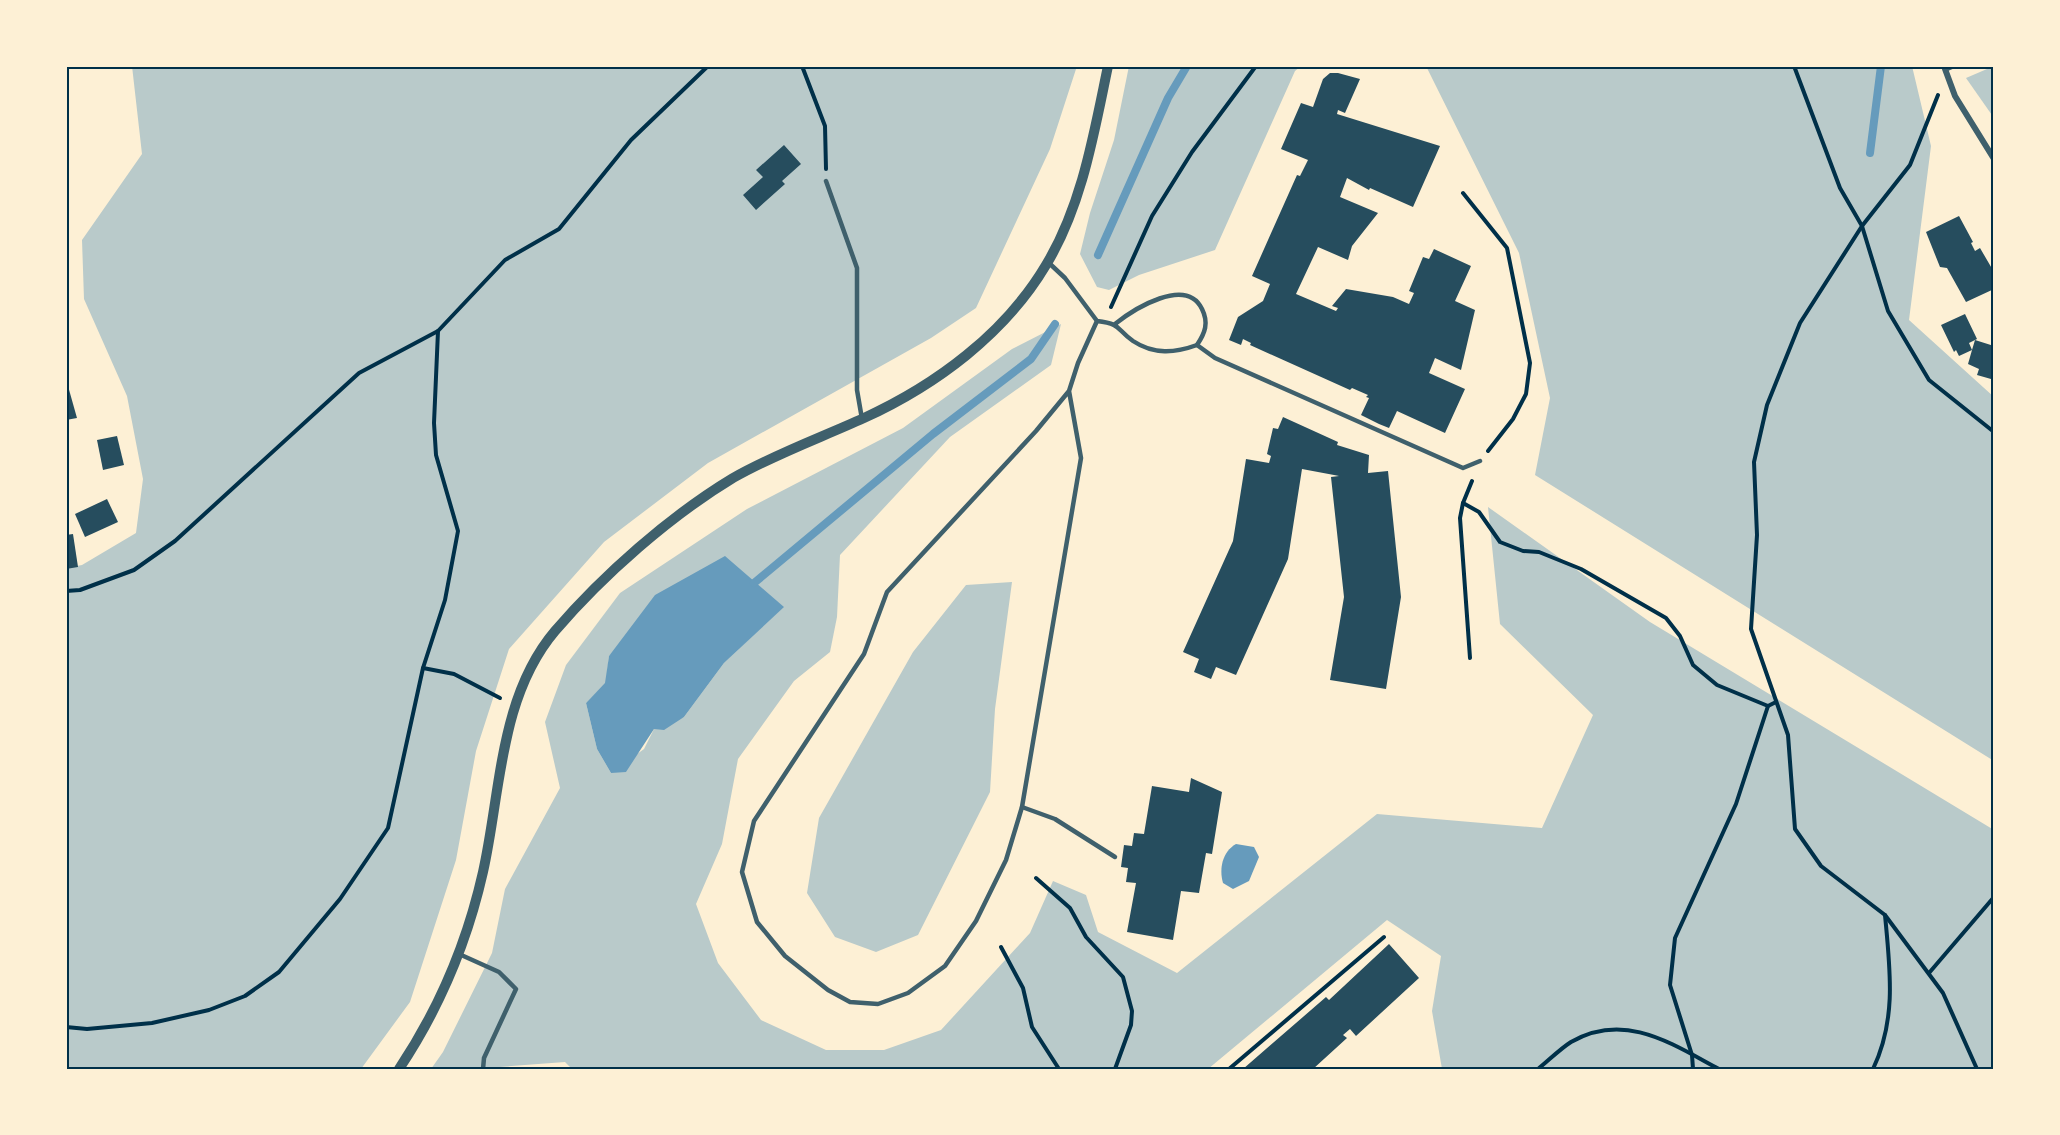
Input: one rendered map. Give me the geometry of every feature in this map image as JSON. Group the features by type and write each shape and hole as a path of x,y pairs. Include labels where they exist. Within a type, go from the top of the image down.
{"street":[{"path":"399,1069 432,1014 459,954 482,876 515,705 529,671 552,634 595,589 656,535 732,479 784,452 862,419 912,393 962,358 1012,311 1048,262 1059,241 1084,170 1108,66"},
{"path":"1947,67 1955,96 1994,159"}],"lane":[{"path":"826,182 857,268 857,390 862,419"},
{"path":"1048,262 1065,278 1097,321 1115,324 1132,340 1151,350 1164,352 1197,345 1204,334 1206,323 1200,304 1190,297 1177,295 1156,300 1133,310 1115,324"},
{"path":"1069,391 1081,458 1022,807 1006,860 976,921 945,966 908,993 878,1004 850,1002 828,990 785,956 757,922 742,872 754,821 864,654 887,592 1036,431 1069,391 1078,363 1097,321"},
{"path":"1197,345 1215,358 1463,468 1480,461"},
{"path":"1022,807 1055,819 1116,857"},
{"path":"459,954 499,972 516,989 484,1058 483,1069"}],"path":[{"path":"66,591 80,590 134,570 175,541 359,373 438,331 505,261 559,229 631,140 708,66"},
{"path":"802,66 825,126 826,182"},
{"path":"1106,322 1152,216 1191,152 1256,66"},
{"path":"1794,66 1840,188 1862,226 1888,311 1929,380 1994,432"},
{"path":"1947,67 1934,111 1910,165 1862,226 1800,323 1767,405 1754,462 1757,535 1751,629 1788,735 1795,830 1821,866 1885,915 1943,993 1977,1069"},
{"path":"1463,193 1507,248 1530,363 1526,393 1522,402 1513,419 1480,461 1463,503 1460,518 1470,658"},
{"path":"66,1027 87,1029 152,1023 209,1010 245,996 279,972 340,899 388,828 423,668 445,600 458,531 436,455 434,423 438,331"},
{"path":"1463,503 1479,512 1500,542 1523,551 1539,552 1581,569 1666,618 1680,636 1693,665 1717,685 1768,706"},
{"path":"423,668 454,674 515,705"},
{"path":"1693,1069 1692,1055 1670,985 1675,938 1736,804 1768,706 1776,702"},
{"path":"1036,878 1070,908 1086,937 1123,977 1132,1011 1131,1025 1115,1069"},
{"path":"1929,973 1994,897"},
{"path":"1873,1069 1881,1051 1892,988 1885,915"},
{"path":"1228,1069 1384,937"},
{"path":"1001,947 1023,988 1032,1027 1059,1069"},
{"path":"1538,1069 1572,1042 1612,1028 1651,1033 1719,1069"}],"shaded area":[{"path":"132,66 1077,66 1050,149 976,308 931,338 708,463 604,542 509,649 476,751 456,860 410,1002 361,1069 66,1069 66,568 82,565 136,533 143,479 127,396 84,299 82,240 142,154"},
{"path":"1129,66 1301,66 1295,71 1215,250 1139,275 1109,290 1097,287 1080,254 1090,213 1114,140"},
{"path":"1426,66 1912,66 1931,146 1909,320 1994,397 1994,761 1535,475 1550,398 1519,253"},
{"path":"1994,66 1994,118 1966,78"},
{"path":"1061,324 1051,365 950,437 840,555 837,617 830,652 794,681 738,759 722,844 696,904 718,963 761,1020 826,1050 884,1050 941,1030 1030,933 1053,881 1086,895 1098,932 1177,973 1377,814 1542,828 1593,715 1500,624 1488,507 1650,622 1994,830 1994,1069 1442,1069 1432,1011 1441,956 1387,920 1208,1069 572,1069 565,1062 472,1069 431,1069 443,1052 492,953 505,889 560,788 545,722 566,665 620,593 747,509 903,428 1012,349","holes":["725,557 783,607 724,663 684,717 654,729 644,749 611,773 597,749 586,703 606,683 609,656"]},
{"path":"1012,582 995,709 990,792 918,935 876,952 835,937 807,893 819,818 913,652 966,585"}],"water":[{"path":"725,556 784,607 724,663 684,717 664,730 654,729 626,772 611,773 597,749 586,703 605,683 609,656 655,595"},
{"path":"1236,844 1254,847 1259,857 1249,881 1233,889 1223,883 1221,872 1225,856"}],"building":[{"path":"1330,73 1360,79 1345,113 1338,110 1337,114 1440,146 1413,207 1370,188 1369,190 1347,178 1340,197 1378,213 1352,246 1348,260 1318,247 1296,294 1336,311 1338,308 1332,306 1346,289 1393,297 1409,304 1414,293 1409,291 1423,257 1429,259 1434,249 1471,266 1455,301 1475,310 1461,370 1435,358 1429,373 1465,389 1445,433 1397,411 1389,428 1379,424 1361,415 1369,398 1366,397 1368,395 1352,388 1350,390 1250,345 1251,343 1243,339 1241,345 1229,340 1238,317 1263,301 1270,284 1252,276 1297,175 1300,176 1308,160 1281,149 1301,103 1313,107 1323,79"},
{"path":"784,145 801,164 782,181 785,184 756,210 743,195 763,177 756,170"},
{"path":"1959,216 1973,242 1971,243 1975,251 1980,248 1994,272 1994,289 1966,302 1947,268 1940,267 1926,232"},
{"path":"1965,314 1977,339 1969,343 1972,350 1959,356 1956,350 1954,352 1941,325"},
{"path":"1975,340 1994,346 1991,379 1977,375 1979,369 1968,364"},
{"path":"66,379 77,418 66,420"},
{"path":"1283,417 1338,442 1337,445 1369,455 1368,473 1388,471 1401,597 1386,689 1330,680 1344,597 1331,477 1339,476 1302,469 1288,559 1236,675 1216,667 1211,679 1194,672 1199,659 1183,652 1233,541 1246,459 1269,463 1271,456 1267,454 1273,428 1278,429"},
{"path":"117,436 124,465 103,470 97,440"},
{"path":"107,499 118,522 85,537 75,514"},
{"path":"73,534 78,567 66,569 66,535"},
{"path":"1191,778 1222,792 1212,854 1206,853 1199,893 1181,891 1173,940 1127,932 1136,883 1126,882 1128,868 1121,867 1124,845 1132,846 1134,833 1144,834 1152,786 1189,792"},
{"path":"1389,944 1419,978 1356,1036 1350,1029 1343,1035 1347,1038 1313,1069 1243,1069 1326,997 1329,1000"}],"waterway":[{"path":"1098,255 1168,98 1187,66"},
{"path":"1870,153 1881,66"},
{"path":"754,583 933,434 1031,359 1055,324"}]}
